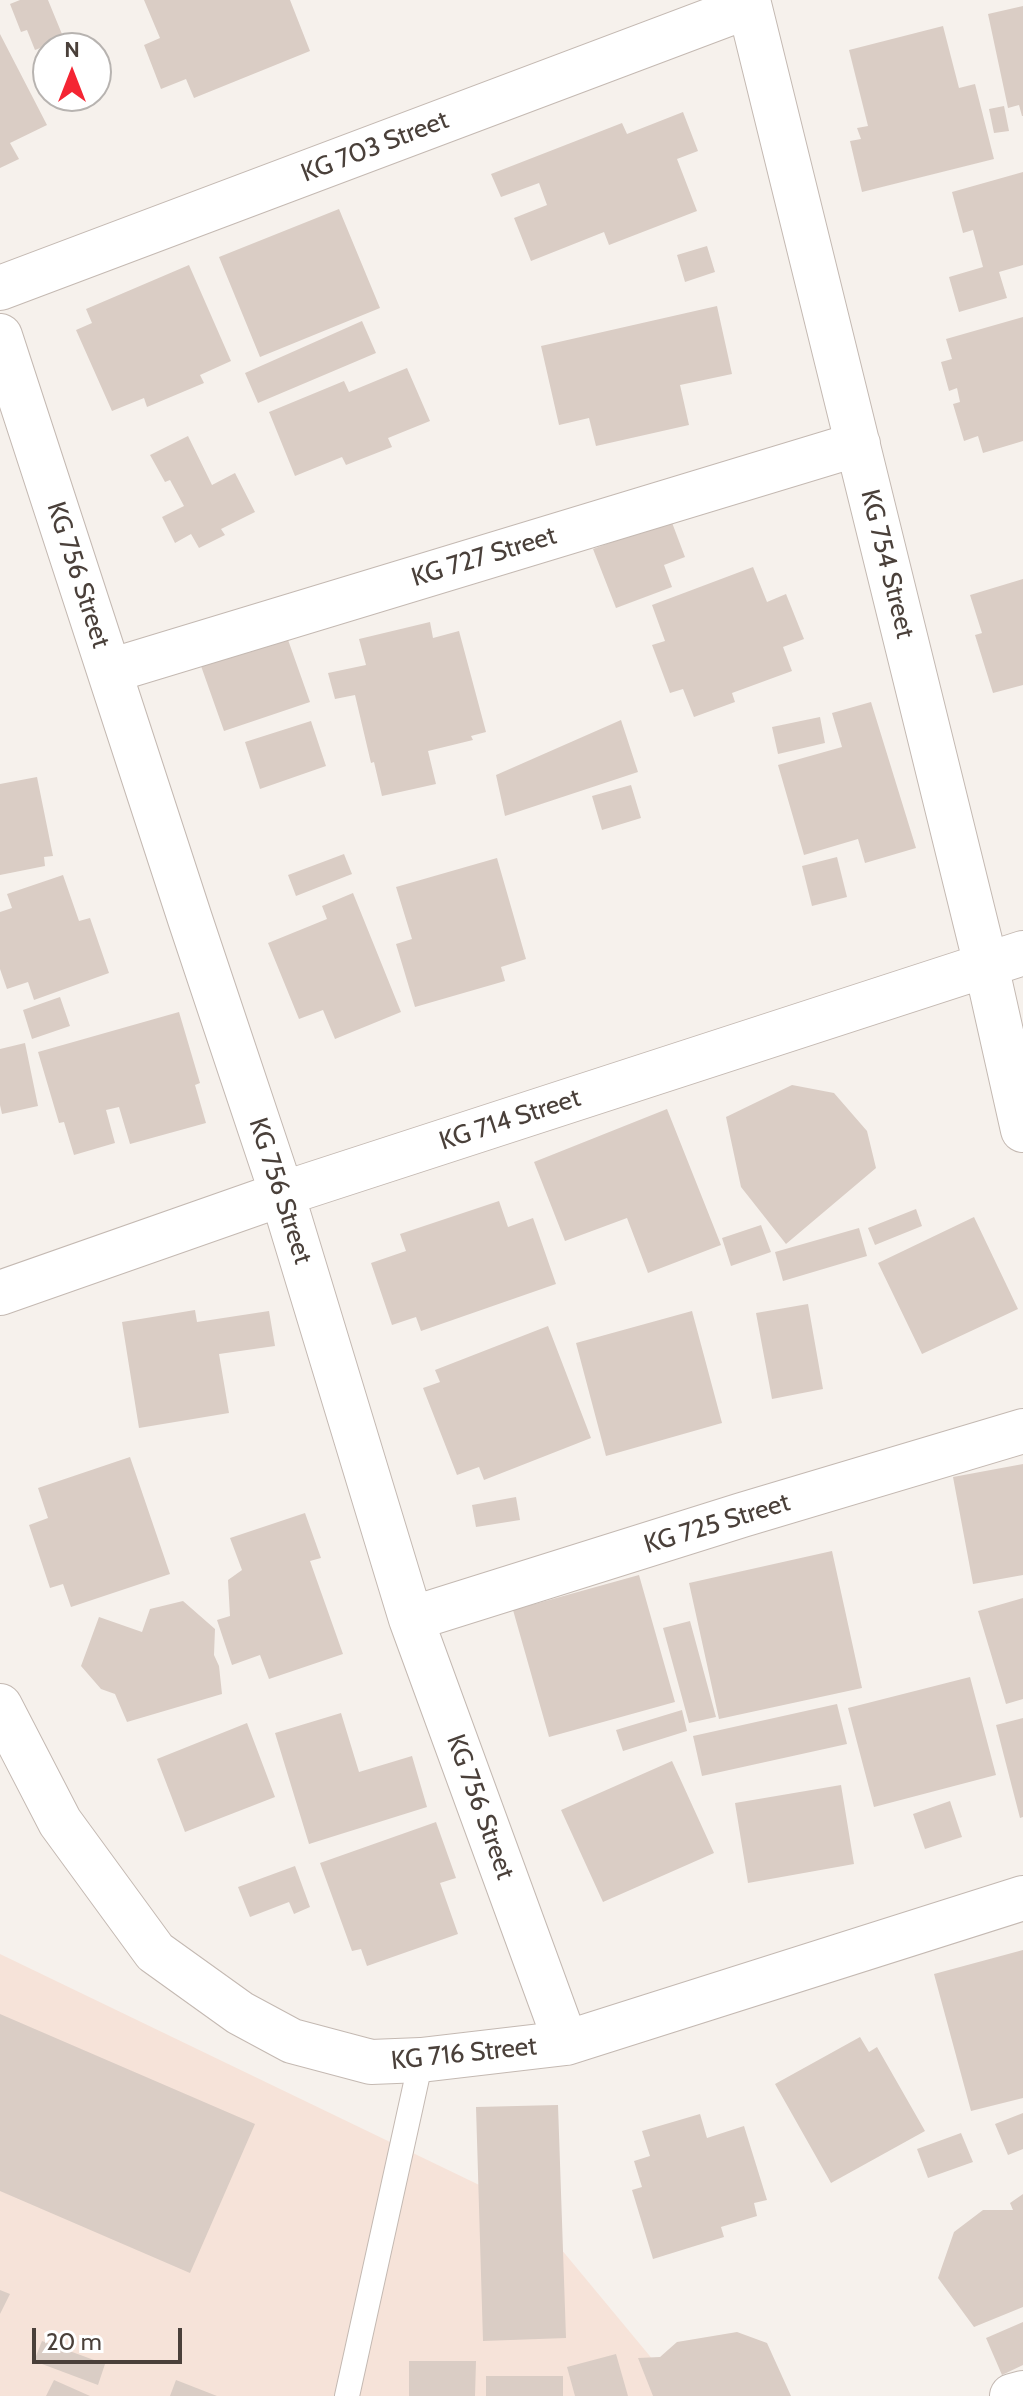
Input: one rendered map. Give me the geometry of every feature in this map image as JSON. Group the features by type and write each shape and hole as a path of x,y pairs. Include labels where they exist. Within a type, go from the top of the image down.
{"street":[{"name":"KG 703 Street","path":"0,288 748,3"},
{"name":"KG 754 Street","path":"748,3 858,444 1004,959 1023,1130"},
{"name":"KG 756 Street","path":"0,336 282,1194 411,1619 566,2043"},
{"name":"KG 727 Street","path":"110,671 858,444"},
{"name":"KG 714 Street","path":"0,1293 282,1194 1004,959"},
{"name":"KG 725 Street","path":"411,1619 1023,1431"},
{"name":"KG 716 Street","path":"0,1706 60,1822 155,1952 240,2013 292,2041 371,2062 421,2060 566,2043 1023,1898"},
{"path":"1012,2396 1023,2393"}],"lane":[{"path":"347,2396 421,2060"}],"shaded area":[{"path":"0,1954 527,2208 683,2396 0,2396"}],"building":[{"path":"20,0 48,0 61,32 32,32 32,42 27,30 21,32 10,4"},
{"path":"144,0 290,0 310,51 194,98 186,79 161,89 144,45 160,38"},
{"path":"1023,6 1022,116 1019,105 1008,108 988,14"},
{"path":"943,26 959,88 975,84 994,159 862,192 850,141 861,139 857,128 868,126 849,50"},
{"path":"0,34 32,96 32,112 40,112 47,125 10,143 19,159 0,168"},
{"path":"1004,106 1009,131 994,133 989,109"},
{"path":"683,112 698,151 677,159 697,211 609,245 604,232 531,261 514,218 547,205 539,183 501,197 491,174 622,123 627,134"},
{"path":"1023,172 1023,265 999,272 1007,298 959,312 949,277 983,267 973,230 963,233 952,192"},
{"path":"339,209 380,308 260,357 219,257"},
{"path":"707,246 715,272 685,282 677,255"},
{"path":"189,265 231,361 200,375 204,383 147,407 144,398 112,411 76,330 92,323 86,309"},
{"path":"717,306 732,374 680,385 689,425 596,446 589,418 559,425 541,346"},
{"path":"1023,317 1023,441 983,453 978,436 964,441 953,404 960,402 957,388 949,391 941,362 952,359 946,339"},
{"path":"362,321 376,353 258,403 245,373"},
{"path":"407,368 430,421 388,438 392,447 346,465 342,457 295,476 269,412 344,381 349,392"},
{"path":"188,436 212,485 235,473 255,512 221,529 225,535 199,548 191,534 175,543 162,517 184,506 170,480 165,482 150,455"},
{"path":"671,520 685,557 664,565 672,587 616,608 593,549"},
{"path":"753,567 767,602 786,594 804,639 783,647 792,671 732,693 735,702 694,717 683,689 670,693 652,645 665,641 652,605"},
{"path":"1023,579 1023,685 993,693 975,635 982,633 970,595"},
{"path":"430,622 433,638 459,631 486,732 471,736 473,740 428,751 436,784 382,796 355,695 335,699 328,673 366,665 359,639"},
{"path":"287,637 310,702 224,731 201,666"},
{"path":"871,702 916,848 865,863 858,839 804,855 778,765 842,747 832,713"},
{"path":"820,717 825,743 778,754 772,727"},
{"path":"621,720 638,772 505,816 496,775"},
{"path":"311,721 326,766 260,789 245,742"},
{"path":"37,777 53,856 44,857 45,866 0,875 0,784"},
{"path":"631,785 641,818 602,830 592,796"},
{"path":"344,854 352,874 296,896 288,875"},
{"path":"837,857 847,897 812,906 802,866"},
{"path":"497,858 526,959 501,967 505,981 415,1007 396,944 412,939 396,887"},
{"path":"63,875 79,921 90,918 109,973 34,1000 28,982 7,989 0,969 0,912 12,908 7,894"},
{"path":"353,893 401,1012 335,1039 323,1010 299,1019 268,943 327,919 322,906"},
{"path":"60,997 70,1026 32,1039 23,1010"},
{"path":"179,1012 200,1083 195,1085 206,1123 130,1144 119,1107 106,1110 115,1143 74,1155 64,1122 59,1123 38,1052"},
{"path":"25,1043 38,1106 2,1114 0,1049"},
{"path":"792,1085 834,1093 867,1131 876,1168 786,1244 741,1187 726,1117"},
{"path":"667,1109 721,1245 648,1273 627,1218 565,1241 534,1162"},
{"path":"499,1201 508,1227 533,1218 556,1284 421,1331 416,1317 392,1325 371,1263 406,1251 400,1234"},
{"path":"916,1209 922,1226 875,1245 868,1228"},
{"path":"974,1217 1018,1309 922,1354 878,1263"},
{"path":"761,1225 771,1252 731,1266 722,1238"},
{"path":"859,1228 867,1256 783,1281 775,1252"},
{"path":"808,1304 823,1389 772,1399 756,1313"},
{"path":"195,1310 197,1322 269,1311 275,1346 219,1354 229,1413 139,1428 122,1322"},
{"path":"692,1311 722,1423 606,1456 576,1343"},
{"path":"548,1326 591,1438 484,1480 479,1467 457,1475 423,1388 440,1382 435,1370"},
{"path":"130,1457 170,1574 71,1607 63,1584 50,1588 29,1525 48,1518 38,1488"},
{"path":"1023,1464 1023,1575 973,1584 953,1477"},
{"path":"516,1497 520,1520 476,1527 472,1505"},
{"path":"305,1513 321,1558 310,1561 343,1654 269,1679 260,1655 232,1665 217,1620 230,1616 228,1580 242,1570 230,1538"},
{"path":"832,1551 862,1688 719,1719 689,1583"},
{"path":"639,1575 675,1702 549,1737 513,1610"},
{"path":"1023,1598 1023,1699 1006,1704 978,1611"},
{"path":"183,1601 215,1629 214,1655 219,1666 222,1694 127,1722 115,1694 101,1689 81,1666 99,1617 142,1632 150,1609"},
{"path":"690,1621 716,1717 689,1723 663,1628"},
{"path":"970,1677 996,1775 874,1807 848,1708"},
{"path":"837,1704 847,1744 702,1776 693,1736"},
{"path":"682,1710 687,1731 623,1751 616,1730"},
{"path":"341,1713 359,1772 412,1756 427,1807 309,1844 275,1733"},
{"path":"1023,1718 1023,1817 1020,1818 996,1725"},
{"path":"247,1723 275,1797 185,1832 157,1759"},
{"path":"672,1761 714,1853 603,1902 561,1810"},
{"path":"841,1785 854,1864 748,1883 735,1803"},
{"path":"950,1801 962,1837 925,1849 913,1814"},
{"path":"436,1822 456,1878 440,1883 458,1934 367,1966 361,1949 352,1951 320,1863"},
{"path":"295,1866 310,1907 294,1914 289,1902 250,1917 238,1887"},
{"path":"1023,1950 1023,2098 971,2111 934,1974"},
{"path":"0,2014 255,2124 190,2273 0,2191"},
{"path":"860,2037 869,2052 877,2047 925,2131 831,2183 775,2084"},
{"path":"558,2105 566,2338 483,2341 476,2107"},
{"path":"1023,2113 1023,2149 1008,2155 995,2124"},
{"path":"700,2114 707,2138 744,2126 767,2200 754,2203 757,2216 721,2227 724,2237 653,2259 632,2190 642,2187 634,2161 650,2156 642,2131"},
{"path":"961,2133 973,2162 928,2178 917,2149"},
{"path":"1023,2194 1023,2307 974,2327 938,2278 954,2232 983,2210 1013,2210 1010,2203"},
{"path":"0,2290 10,2294 0,2314"},
{"path":"1023,2322 1023,2365 1002,2375 986,2338"},
{"path":"737,2332 767,2343 791,2396 653,2396 638,2358 660,2357 677,2342"},
{"path":"42,2341 105,2364 98,2385 34,2361"},
{"path":"616,2354 628,2396 575,2396 567,2367"},
{"path":"409,2361 476,2361 475,2396 409,2396"},
{"path":"486,2376 563,2376 563,2396 486,2396"},
{"path":"54,2380 90,2396 46,2396"},
{"path":"176,2380 217,2396 170,2396"}]}
